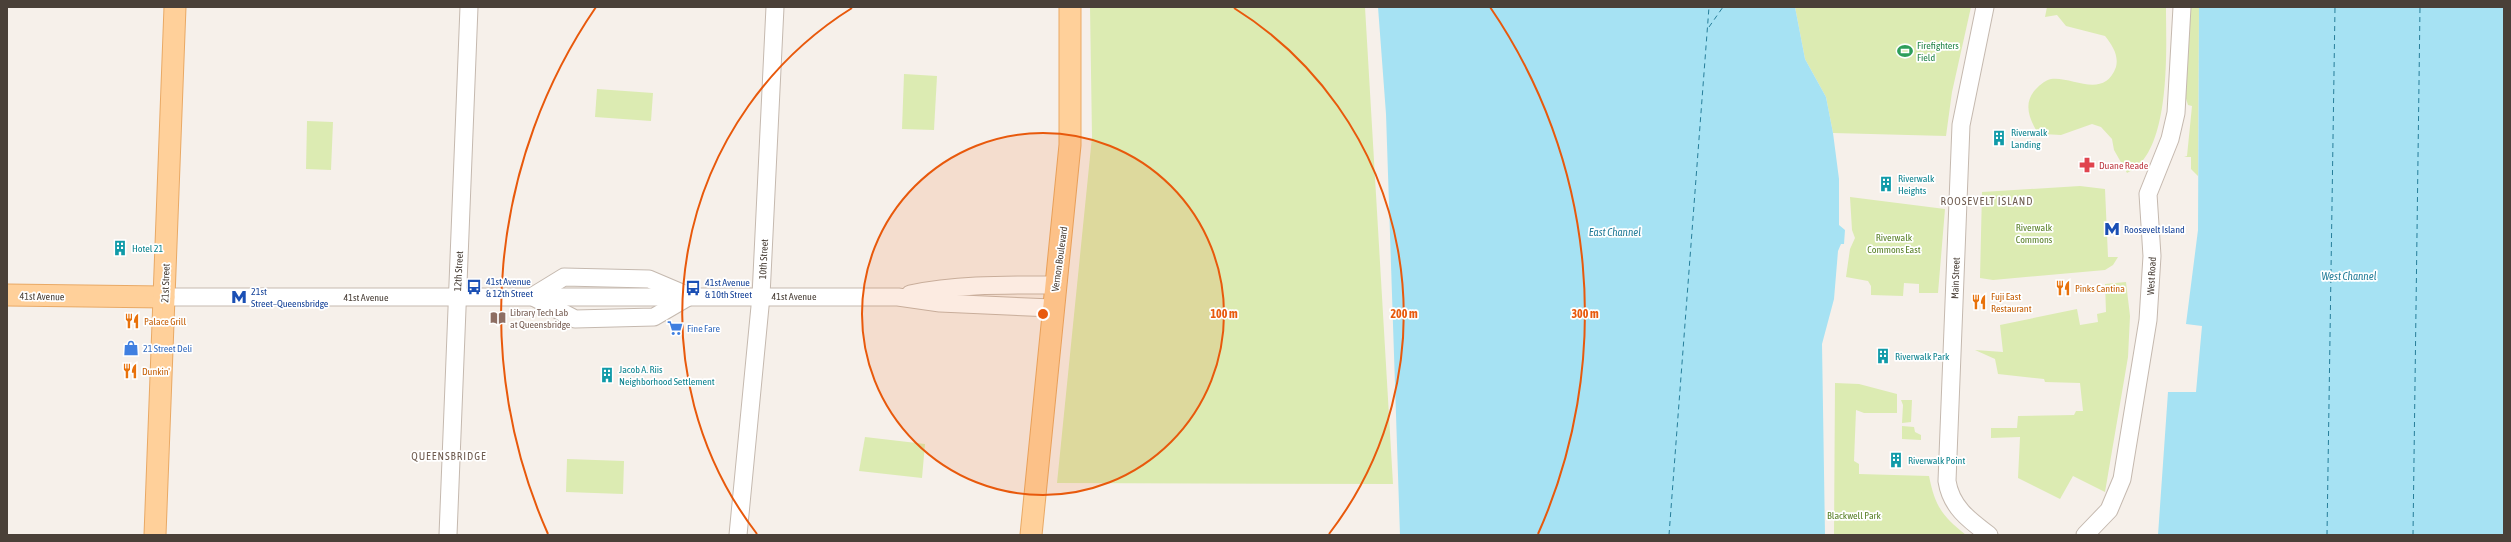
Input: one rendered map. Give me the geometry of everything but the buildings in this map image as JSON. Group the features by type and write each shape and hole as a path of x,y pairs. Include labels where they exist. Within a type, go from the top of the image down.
{"main road":[{"name":"21st Street","path":"155,535 175,7"},
{"name":"Vernon Boulevard","path":"1031,535 1052,308 1062,238 1070,139 1070,7"},
{"name":"41st Avenue","path":"7,295 164,297"}],"street":[{"name":"12th Street","path":"448,535 468,7"},
{"name":"10th Street","path":"738,535 761,296 775,7"},
{"name":"Main Street","path":"1985,7 1961,125 1947,481 1949,492 1959,509 1988,535"},
{"name":"West Road","path":"2085,535 2109,510 2122,479 2148,320 2152,268 2148,194 2170,139 2176,114 2182,7"},
{"name":"41st Avenue","path":"898,297 939,288 996,285 1055,285"},
{"name":"41st Avenue","path":"164,297 898,297 940,303 1052,308"}],"green space":[{"path":"1090,7 1365,7 1393,484 1057,483 1092,137"},
{"path":"1795,7 1971,7 1952,92 1946,136 1833,133 1826,97 1805,59"},
{"path":"2047,7 2166,7 2166,73 2159,123 2152,145 2142,162 2127,173 2114,150 2112,139 2101,127 2092,124 2061,135 2043,134 2036,130 2033,124 2029,113 2029,102 2034,92 2042,83 2051,79 2059,79 2096,85 2111,77 2117,63 2116,54 2105,36 2066,26 2057,15 2045,17"},
{"path":"2186,7 2199,7 2198,176 2191,169 2191,157 2184,157 2187,156 2192,106 2188,105 2183,89"},
{"path":"904,74 937,76 934,130 902,129"},
{"path":"597,89 653,93 651,121 595,117"},
{"path":"307,121 333,122 331,170 306,169"},
{"name":"Riverwalk Commons","path":"2080,186 2105,189 2108,257 2118,257 2113,265 2105,270 1993,280 1980,278 1982,192"},
{"name":"Riverwalk Commons East","path":"1850,197 1945,209 1938,293 1919,293 1919,284 1904,283 1903,296 1871,295 1871,286 1868,281 1846,277 1850,249 1855,238 1852,230"},
{"path":"2126,282 2130,316 2128,357 2105,492 2073,476 2060,499 2018,478 2020,437 1991,438 1991,428 2017,428 2018,416 2074,415 2076,411 2083,411 2080,383 2045,382 2044,379 1998,374 1995,359 1975,350 2003,352 2000,325 2077,309 2080,325 2098,322 2097,314 2106,312 2105,284"},
{"name":"Blackwell Park","path":"1835,383 1859,384 1897,394 1897,413 1864,413 1856,410 1854,461 1859,464 1859,474 1929,476 1934,495 1941,510 1951,522 1966,535 1834,535"},
{"path":"1901,400 1912,400 1911,422 1902,423 1903,405"},
{"path":"1902,426 1914,427 1915,432 1921,435 1921,440 1902,439"},
{"path":"865,437 925,444 922,478 859,471"},
{"path":"567,459 624,461 623,494 566,492"}],"water":[{"name":"East Channel","path":"1378,7 1795,7 1805,59 1826,97 1833,133 1839,179 1839,225 1845,230 1844,244 1841,244 1838,251 1834,299 1822,344 1825,535 1400,535 1386,114"},
{"name":"West Channel","path":"2199,7 2504,7 2504,535 2158,535 2168,392 2196,392 2202,326 2186,324 2198,230"}],"ferry route":[{"path":"1669,535 1709,7"},
{"path":"1709,27 1723,7"},
{"path":"2327,535 2335,7"},
{"path":"2413,535 2420,7"}],"place":[{"name":"Firefighters Field","path":"1905,51"},
{"name":"Riverwalk Landing","path":"1999,138"},
{"name":"Duane Reade","path":"2087,165"},
{"name":"Riverwalk Heights","path":"1886,184"},
{"name":"Roosevelt Island","path":"2112,229"},
{"name":"Hotel 21","path":"120,248"},
{"name":"41st Avenue & 12th Street","path":"474,287"},
{"name":"41st Avenue & 10th Street","path":"693,288"},
{"name":"Pinks Cantina","path":"2063,288"},
{"name":"21st Street–Queensbridge","path":"239,297"},
{"name":"Fuji East Restaurant","path":"1979,302"},
{"name":"Library Tech Lab at Queensbridge","path":"498,318"},
{"name":"Palace Grill","path":"132,321"},
{"name":"Fine Fare","path":"675,328"},
{"name":"21 Street Deli","path":"131,348"},
{"name":"Riverwalk Park","path":"1883,356"},
{"name":"Dunkin'","path":"130,371"},
{"name":"Jacob A. Riis Neighborhood Settlement","path":"607,375"},
{"name":"Riverwalk Point","path":"1896,460"}],"district":[{"name":"ROOSEVELT ISLAND","path":"1987,201"},
{"name":"QUEENSBRIDGE","path":"449,456"}]}
